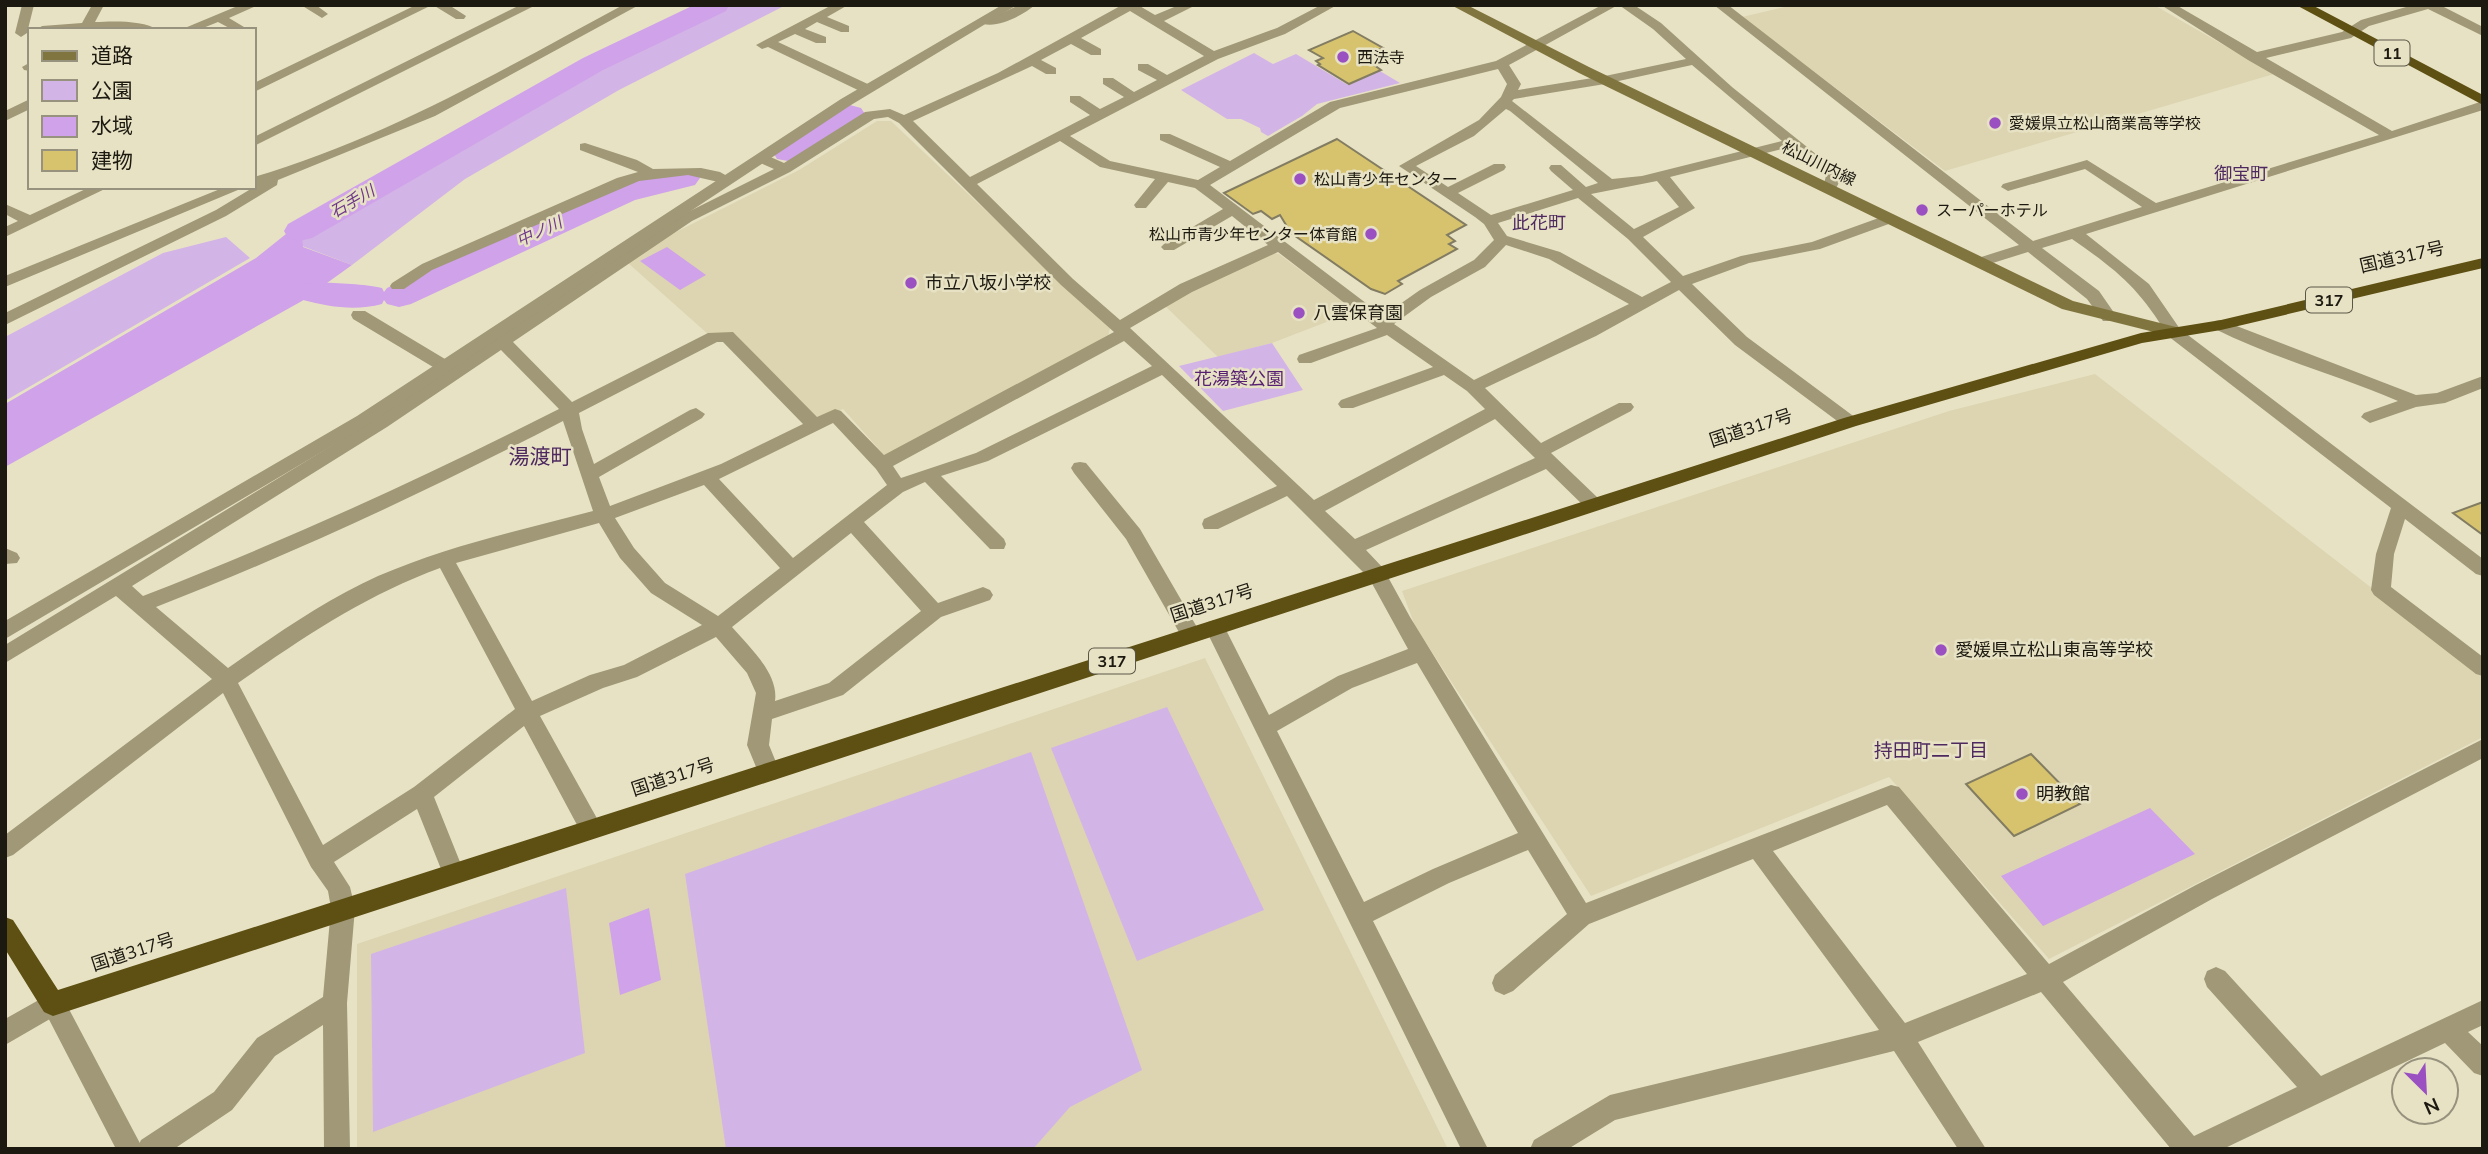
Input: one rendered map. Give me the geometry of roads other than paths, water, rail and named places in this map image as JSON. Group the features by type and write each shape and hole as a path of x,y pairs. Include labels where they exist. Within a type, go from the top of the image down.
{"highway":[{"name":"11","path":"2302,5 2483,103"},
{"name":"11","path":"2330,5 2483,86"},
{"name":"国道317号","path":"53,1004 453,872 1215,628 1376,573 1850,422 2141,338 2221,325 2483,263"},
{"path":"5,928 53,1004"}],"main road":[{"name":"松山川内線","path":"1457,5 1533,45 2068,304 2174,332"}],"street":[{"path":"5,36 26,33 28,5"},
{"path":"86,24 98,5"},
{"path":"192,28 252,5"},
{"path":"307,5 322,14"},
{"path":"256,87 426,5"},
{"path":"439,5 460,16"},
{"path":"256,141 530,5"},
{"path":"256,181 291,171 430,113 501,78 633,5"},
{"path":"842,5 764,43 867,89"},
{"path":"5,631 363,420 867,89 1011,5"},
{"path":"983,21 999,20 1029,5"},
{"path":"1155,20 1190,5"},
{"path":"969,183 1213,56 1281,31 1331,5"},
{"path":"1200,185 1335,105 1501,64 1612,5"},
{"path":"1625,5 1657,26 1695,61 1832,174 1834,179 1830,187"},
{"path":"1720,5 2093,295 2109,317"},
{"path":"2167,5 2391,136"},
{"path":"2253,57 2346,35 2365,23 2429,5 2483,32"},
{"path":"904,120 1003,76 1130,6 1213,56"},
{"path":"219,18 239,28"},
{"path":"817,18 845,29"},
{"path":"57,28 86,24 129,28"},
{"path":"795,29 821,40"},
{"path":"1071,37 1096,52"},
{"path":"1031,60 1051,71"},
{"path":"1508,99 1695,61"},
{"path":"1501,64 1514,84 1508,99 1490,120 1406,166 1489,221 1502,240"},
{"path":"1143,67 1166,80"},
{"path":"1108,81 1133,97"},
{"path":"1075,99 1099,114"},
{"path":"1508,99 1515,108 1609,184"},
{"path":"1980,262 2391,136 2483,103"},
{"path":"7,116 28,104"},
{"path":"5,655 381,424 687,218 785,169 870,115 890,113 904,120 1067,282 1164,368 1313,509 1376,573 1420,653 1581,916"},
{"path":"7,116 26,122"},
{"path":"1059,135 1105,164 1200,185 1386,327 1474,387 1593,504"},
{"path":"1165,137 1229,166"},
{"path":"1489,221 1609,184 1661,176 1793,142"},
{"path":"585,146 656,173"},
{"path":"619,146 656,173"},
{"path":"761,158 785,169"},
{"path":"2008,187 2087,164 2153,208"},
{"path":"1448,192 1499,167"},
{"path":"1556,168 1633,236 1741,341 1850,422"},
{"path":"5,320 221,213 291,171"},
{"path":"398,286 428,267 494,236 622,181 656,173 701,171 727,180"},
{"path":"1633,236 1688,208 1661,176"},
{"path":"1141,205 1165,177"},
{"path":"5,233 98,189"},
{"path":"5,282 232,189"},
{"path":"5,208 30,221"},
{"path":"1169,247 1231,210"},
{"path":"1474,387 1590,332 1682,282 1746,259 1815,246 1892,218"},
{"path":"2073,232 2132,273 2166,315 2174,332 2483,569"},
{"path":"1502,240 1517,241 1584,271 1641,304"},
{"path":"1305,359 1386,327 1432,290 1474,269 1494,253 1502,240"},
{"path":"882,464 1122,330 1186,288 1278,246"},
{"path":"359,315 444,366"},
{"path":"2221,325 2247,338 2356,376 2414,401"},
{"path":"142,604 254,561 438,478 714,337 727,336 816,425"},
{"path":"502,341 570,410 573,429 604,515 627,553 658,588 719,626 755,668 765,693 758,745 769,772"},
{"path":"319,860 422,794 526,713 597,681 630,671 719,626 897,487 982,457 1052,420 1164,368"},
{"path":"1347,404 1447,368"},
{"path":"2370,417 2414,401 2439,399 2483,382"},
{"path":"1353,548 1542,456 1625,407"},
{"path":"1313,509 1498,410"},
{"path":"589,475 696,414"},
{"path":"5,848 225,678 344,603 387,581 445,561 604,515 727,470 835,415 882,464 897,487"},
{"path":"1080,468 1133,534 1191,635"},
{"path":"928,474 997,544"},
{"path":"707,477 791,568"},
{"path":"1212,524 1290,487"},
{"path":"2400,507 2385,554 2381,590 2483,668"},
{"path":"852,521 934,612"},
{"path":"445,561 591,829"},
{"path":"118,586 225,678 319,860 339,887 343,908 335,1003 337,1149"},
{"path":"763,714 836,689 934,612 983,595"},
{"path":"1215,628 1475,1149"},
{"path":"1265,728 1345,682 1420,653"},
{"path":"1543,1149 1610,1108 1900,1037 2047,978 2204,892 2483,748"},
{"path":"422,794 453,872"},
{"path":"1504,983 1581,916 1891,794 2188,1149"},
{"path":"1360,916 1441,876 1531,838"},
{"path":"1757,847 1900,1037 1973,1149"},
{"path":"2216,979 2317,1090"},
{"path":"149,1149 223,1101 266,1047 335,1003"},
{"path":"5,1033 53,1004 130,1149"},
{"path":"2194,1149 2483,1012"},
{"path":"2448,1029 2483,1064"}],"water":[{"path":"351,204 302,237 303,247 352,265 302,301 5,467 5,404 256,258 301,222"},
{"path":"667,247 706,275 680,290 640,261"},
{"path":"2150,808 2195,854 2043,926 2001,876"},
{"path":"649,908 661,980 620,995 609,923"}],"waterway":[{"name":"石手川","path":"300,231 593,64 716,5"},
{"name":"中ノ川","path":"788,152 850,114"},
{"name":"中ノ川","path":"399,296 624,193 684,178"},
{"name":"中ノ川","path":"315,292 335,296 370,296"}],"place":[{"name":"西法寺","path":"1343,57"},
{"name":"愛媛県立松山商業高等学校","path":"1995,123"},
{"name":"松山青少年センター","path":"1300,179"},
{"name":"スーパーホテル","path":"1922,210"},
{"name":"松山市青少年センター体育館","path":"1371,234"},
{"name":"市立八坂小学校","path":"911,283"},
{"name":"八雲保育園","path":"1299,313"},
{"name":"愛媛県立松山東高等学校","path":"1941,650"},
{"name":"明教館","path":"2022,794"}],"district":[{"name":"御宝町","path":"2241,174"},
{"name":"此花町","path":"1539,223"},
{"name":"湯渡町","path":"540,457"},
{"name":"持田町二丁目","path":"1931,750"}],"park label":[{"name":"花湯築公園","path":"1239,379"}]}
